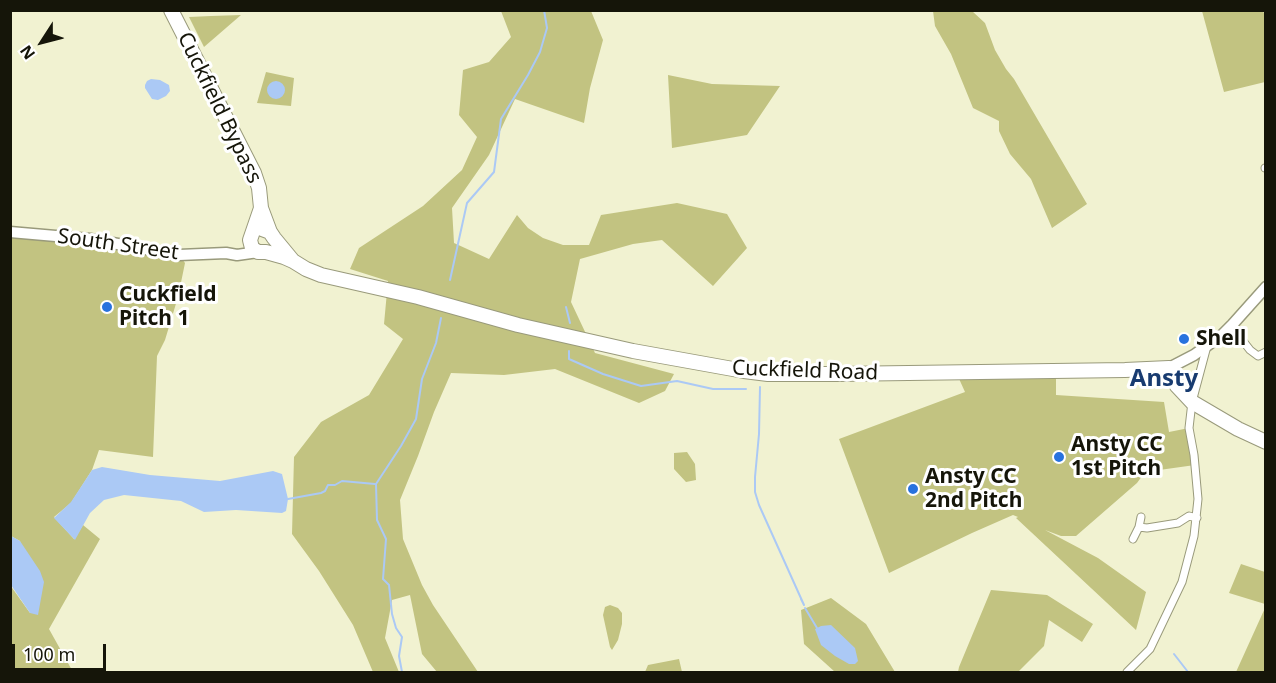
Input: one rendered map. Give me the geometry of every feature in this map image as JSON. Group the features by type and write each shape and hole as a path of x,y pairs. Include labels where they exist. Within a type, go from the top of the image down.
{"highway":[{"name":"Cuckfield Bypass","path":"171,10 254,173 259,188 261,208 272,235"},
{"name":"Cuckfield Bypass","path":"251,236 261,208"},
{"path":"259,229 267,230 272,235 273,247 262,252 252,248 251,236 259,229"},
{"name":"Cuckfield Road","path":"272,235 293,261"},
{"name":"Cuckfield Road","path":"262,252 293,261 321,275 418,297 518,325 633,351 744,372 836,375 1169,368"},
{"path":"1169,368 1177,386 1192,402 1238,429 1266,442"}],"main road":[{"name":"South Street","path":"10,232 90,239 179,255 226,253 237,255 262,252"},
{"name":"South Street","path":"226,253 238,248 251,236"},
{"name":"Cuckfield Road","path":"1169,368 1194,356 1207,346 1232,325 1266,287"}],"street":[{"path":"1232,325 1240,332 1243,341 1257,356 1266,352"},
{"path":"1127,672 1150,649 1182,582 1194,536 1198,499 1190,428 1192,402 1207,346"},
{"path":"1139,527 1147,528 1178,523 1189,516 1197,518"},
{"path":"1133,539 1141,517"}],"green space":[{"path":"501,11 591,11 603,40 590,88 584,123 515,99 489,155 452,208 454,243 489,259 517,215 528,228 543,238 563,245 589,245 601,215 677,203 727,214 747,248 713,286 662,240 633,244 580,259 571,302 595,353 674,374 665,391 639,403 555,369 504,375 451,373 400,500 403,539 433,605 478,672 437,672 422,654 410,595 392,600 385,638 399,672 373,672 353,625 319,571 292,534 294,457 321,422 369,395 403,339 384,324 388,281 350,269 359,248 423,206 462,170 477,137 459,115 463,70 489,62 511,37"},
{"path":"933,11 972,11 985,23 995,50 1087,204 1052,228 1031,179 1010,154 999,131 999,121 973,108 951,54 935,26"},
{"path":"1202,11 1263,11 1266,18 1265,82 1224,92"},
{"path":"241,15 204,47 189,17 211,16"},
{"path":"266,72 294,78 291,106 257,103"},
{"path":"668,75 712,84 780,86 747,135 672,148"},
{"path":"11,232 179,255 185,263 178,297 165,340 157,356 153,457 99,450 92,470 71,503 54,517 74,539 83,525 100,539 49,629 73,672 11,672 10,585 30,613 20,541 11,536"},
{"path":"1056,371 1056,395 1164,402 1169,432 1189,428 1195,465 1145,472 1137,483 1076,536 1061,536 1045,530 1098,558 1146,592 1136,630 1016,518 1018,517 1013,515 889,573 839,439 965,392 956,372"},
{"path":"687,452 695,464 696,480 686,482 674,469 674,453"},
{"path":"1241,564 1265,572 1265,604 1229,593"},
{"path":"991,590 1047,595 1093,624 1082,642 1049,620 1044,646 1018,672 958,672"},
{"path":"831,598 866,624 895,672 835,672 804,644 801,610"},
{"path":"610,605 618,608 622,613 618,640 612,650 603,615 605,607"},
{"path":"1265,608 1265,672 1236,672"},
{"path":"679,659 682,672 645,672 648,665"}],"water":[{"path":"160,80 169,85 170,91 166,96 158,100 152,99 145,88 147,81"},
{"path":"276,81 282,84 285,90 282,96 276,99 270,96 267,90 270,84"},
{"path":"102,467 150,475 220,481 273,471 282,474 288,499 286,511 282,513 236,510 204,512 181,501 124,495 104,500 90,513 75,540 54,518 71,502 92,470"},
{"path":"11,536 20,541 40,571 44,582 38,615 30,613 11,585"},
{"path":"831,625 855,648 858,661 855,664 849,664 821,645 815,629"}],"waterway":[{"path":"450,280 467,203 494,172 501,119 540,52 547,28 544,10"},
{"path":"566,307 570,323"},
{"path":"402,672 399,656 402,637 396,628 392,614 389,585 383,579 386,539 377,520 376,484 416,419 422,379 436,343 441,318"},
{"path":"569,351 569,359 603,374 641,386 677,381 713,389 746,389"},
{"path":"760,387 755,492 804,605 801,599"},
{"path":"288,499 321,493 328,485 335,485 342,481 375,484"},
{"path":"805,608 817,628"},
{"path":"1174,654 1188,672"}],"place":[{"name":"Cuckfield Pitch 1","path":"107,307"},
{"name":"Shell","path":"1184,339"},
{"name":"Ansty CC 1st Pitch","path":"1059,457"},
{"name":"Ansty CC 2nd Pitch","path":"913,489"}],"district":[{"name":"Ansty","path":"1164,379"}]}
